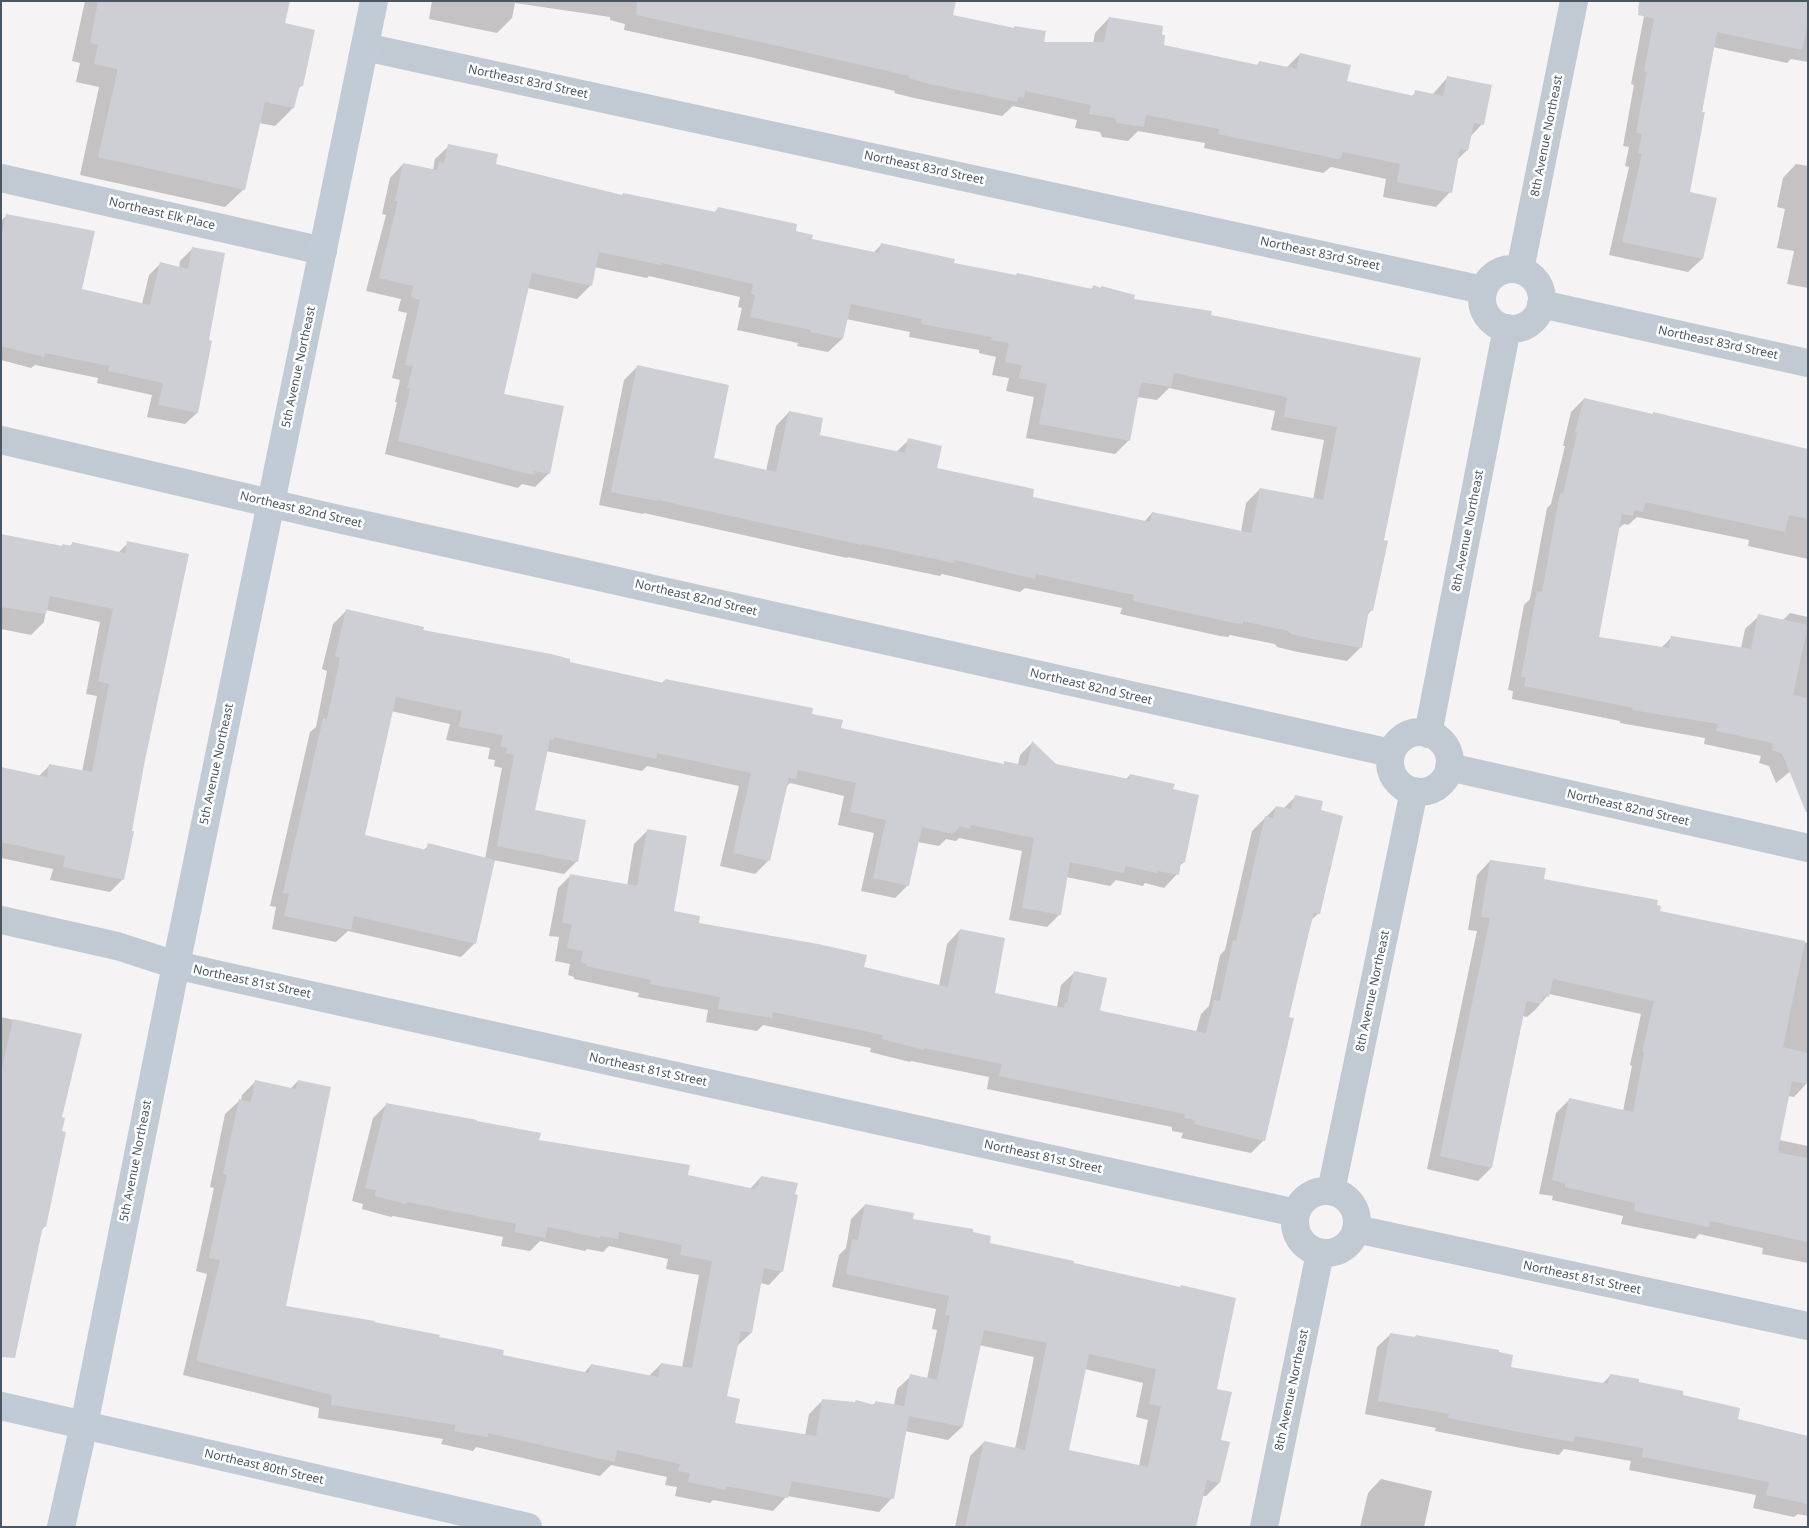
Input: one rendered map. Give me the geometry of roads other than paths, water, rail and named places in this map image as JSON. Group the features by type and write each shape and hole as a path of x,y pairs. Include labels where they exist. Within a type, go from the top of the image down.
{"main road":[{"name":"5th Avenue Northeast","path":"61,1527 84,1425 176,965 374,1"},
{"name":"Northeast 80th Street","path":"1,1406 528,1527"}],"street":[{"name":"8th Avenue Northeast","path":"1520,270 1574,1"},
{"name":"Northeast 83rd Street","path":"365,47 1483,290"},
{"name":"Northeast Elk Place","path":"1,178 323,251"},
{"path":"1510,269 1520,270 1529,274 1536,281 1540,289 1541,304 1536,317 1529,324 1520,328 1500,327 1485,313 1482,304 1483,290 1492,276 1501,271 1510,269"},
{"name":"Northeast 83rd Street","path":"1541,304 1808,363"},
{"name":"8th Avenue Northeast","path":"1428,734 1507,328"},
{"name":"Northeast 82nd Street","path":"1,440 326,516 1391,753"},
{"path":"1415,732 1428,734 1434,736 1448,751 1449,768 1443,781 1435,787 1426,791 1414,791 1400,784 1394,777 1390,768 1391,753 1397,742 1405,736 1415,732"},
{"name":"Northeast 82nd Street","path":"1449,768 1808,848"},
{"name":"8th Avenue Northeast","path":"1331,1192 1414,791"},
{"name":"Northeast 81st Street","path":"1,920 117,946 176,965 1296,1213"},
{"path":"1320,1191 1331,1192 1342,1195 1350,1202 1356,1211 1358,1222 1351,1242 1334,1253 1320,1253 1305,1247 1299,1239 1295,1229 1296,1213 1302,1201 1310,1195 1320,1191"},
{"name":"Northeast 81st Street","path":"1356,1229 1808,1326"},
{"name":"8th Avenue Northeast","path":"1264,1527 1320,1253"}]}
